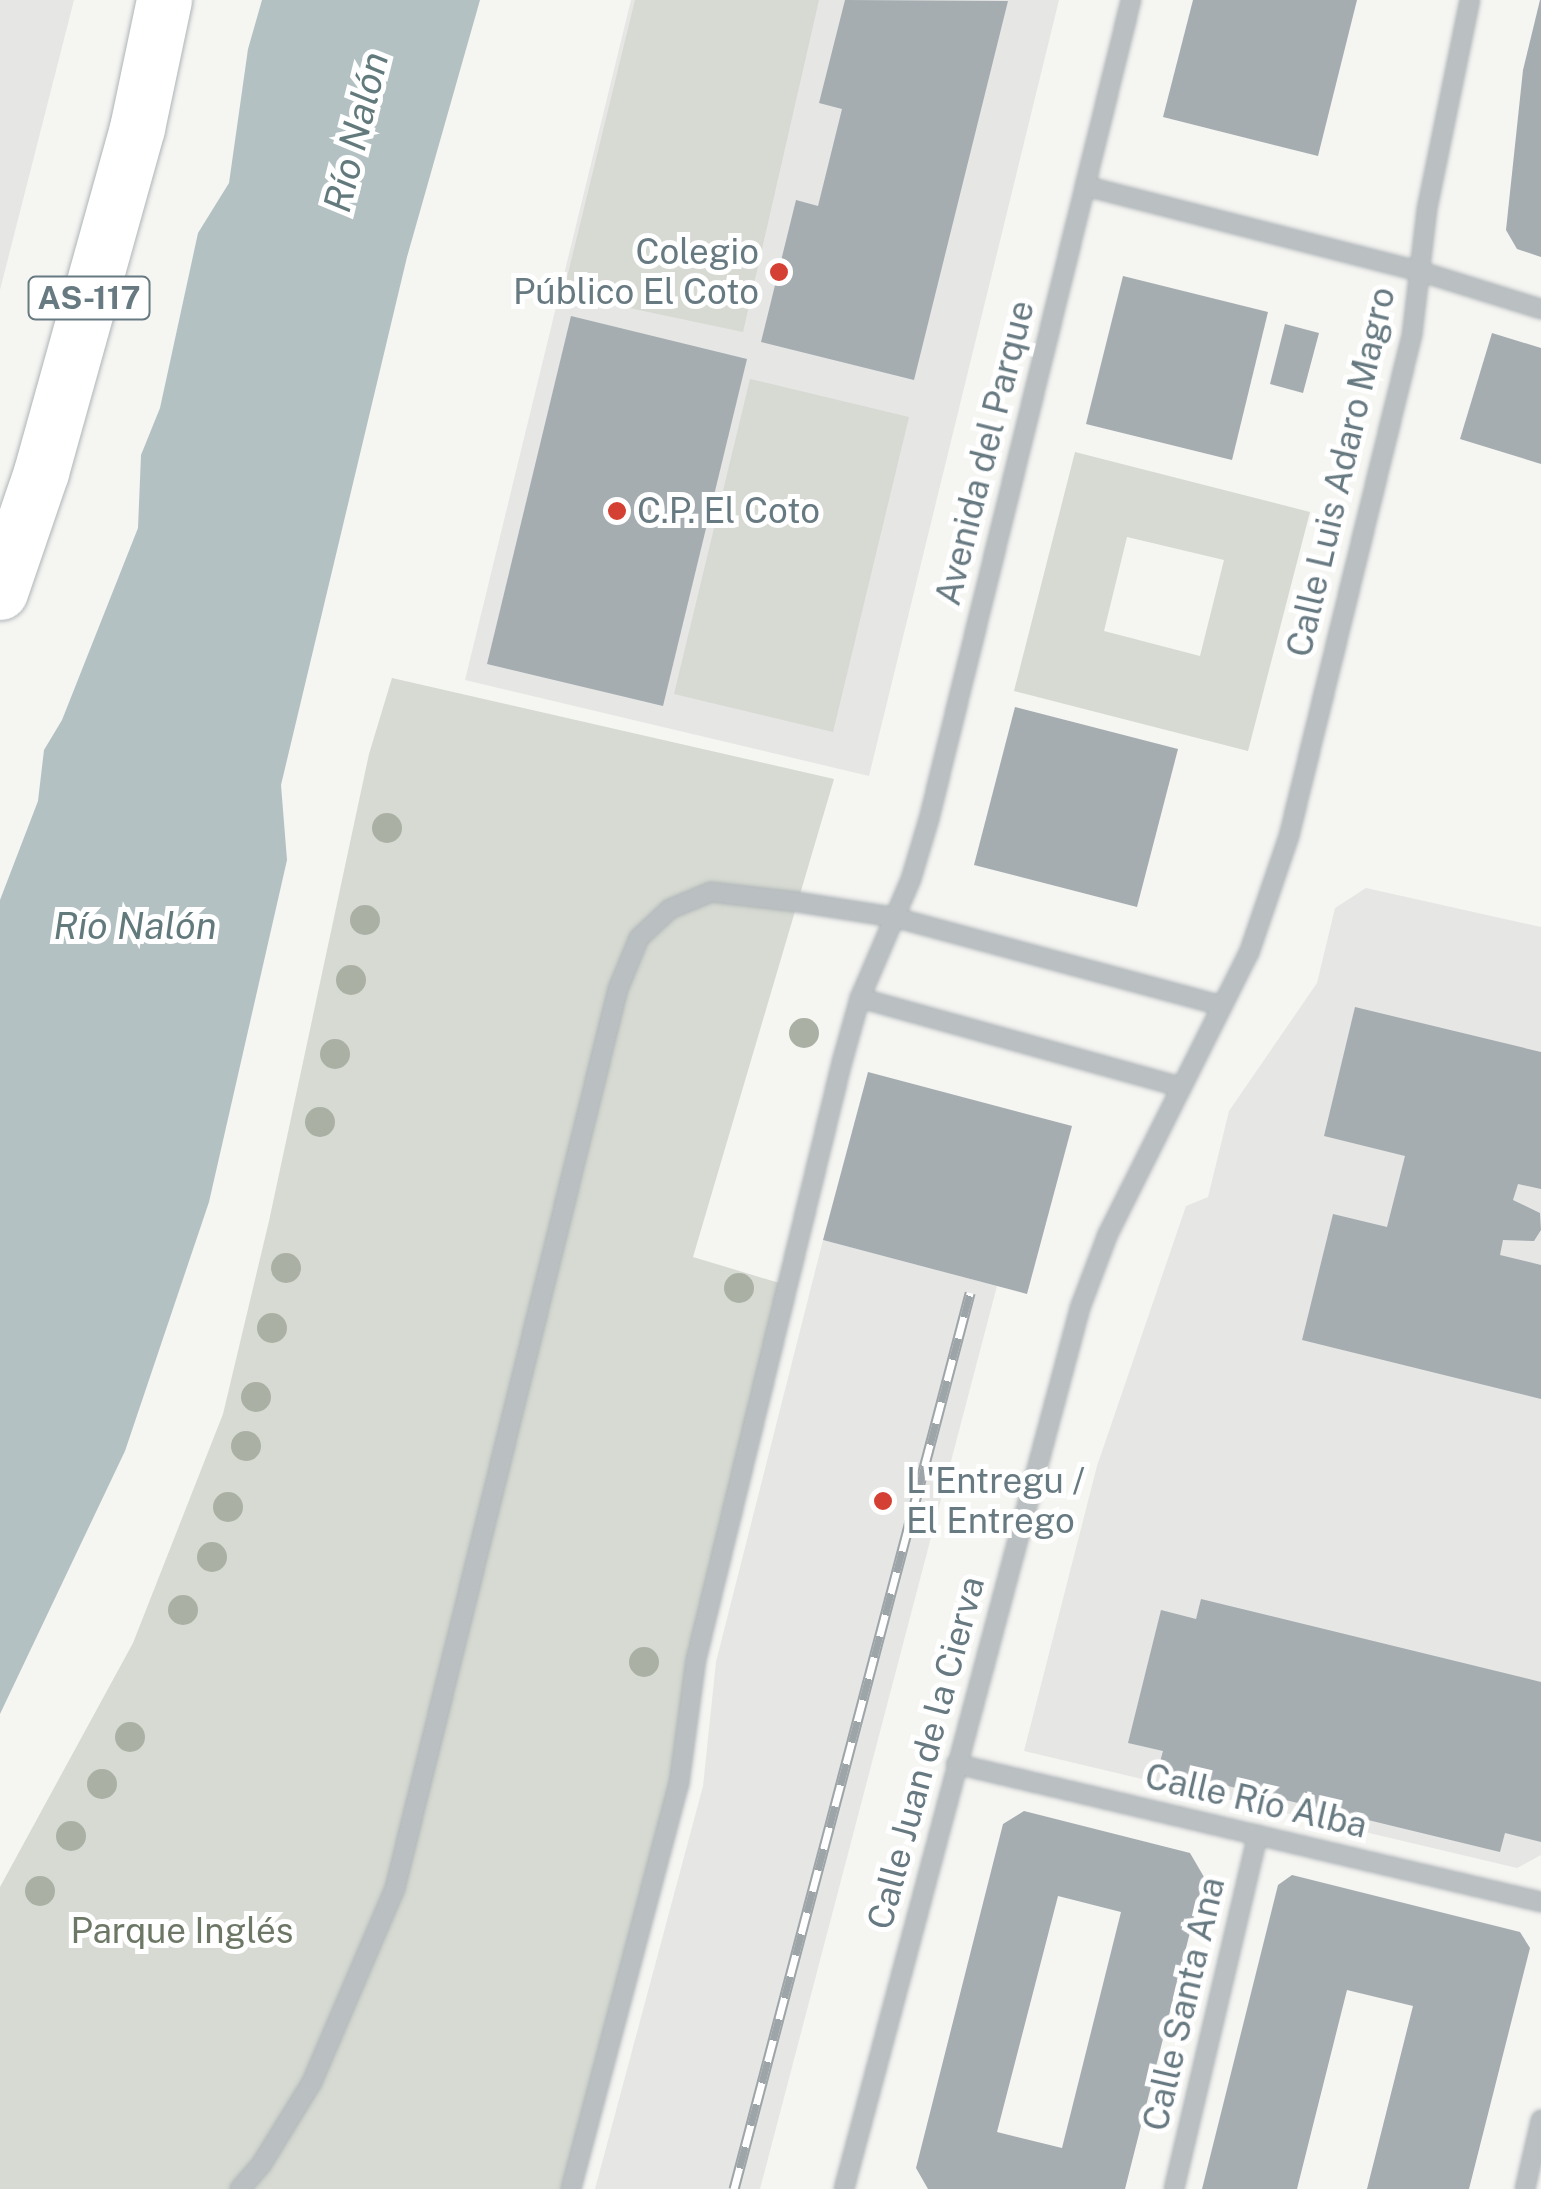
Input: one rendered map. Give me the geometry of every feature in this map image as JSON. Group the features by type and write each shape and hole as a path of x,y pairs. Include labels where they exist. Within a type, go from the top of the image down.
{"main road":[{"name":"AS-117","path":"0,592 41,472 126,166 164,0"}],"street":[{"name":"Avenida del Parque","path":"570,2189 679,1784 700,1642 860,998 911,879 929,819 1131,0"},
{"name":"Calle Luis Adaro Magro","path":"1249,953 1289,836 1412,336 1427,209 1470,0"},
{"path":"1085,186 1419,271 1541,309"},
{"path":"240,2189 261,2165 312,2082 395,1888 618,989 639,938 670,909 711,892 893,918 1222,1006"},
{"name":"Calle Juan de la Cierva","path":"844,2189 1080,1308 1108,1234 1249,953"},
{"path":"860,998 1182,1086"},
{"name":"Calle Río Alba","path":"956,1764 1541,1902"},
{"name":"Calle Santa Ana","path":"1174,2189 1258,1835"},
{"path":"1525,2189 1536,2162 1541,2120"}],"shaded area":[{"path":"0,0 74,0 0,290"},
{"name":"Colegio Público El Coto","path":"631,0 1059,0 869,776 465,680"},
{"path":"1366,888 1541,927 1541,1855 1517,1868 1024,1751 1097,1466 1186,1206 1208,1197 1229,1111 1317,983 1335,908"},
{"path":"823,1240 997,1286 760,2189 595,2189 703,1786 716,1662"}],"green space":[{"path":"635,0 819,0 743,332 563,294"},
{"path":"750,379 909,417 833,732 674,694"},
{"path":"1075,452 1310,512 1248,751 1014,691","holes":["1127,537 1224,560 1200,656 1104,631"]},
{"name":"Parque Inglés","path":"392,678 834,779 693,1257 786,1285 696,1660 679,1784 571,2189 0,2189 0,1887 133,1643 223,1414 269,1221 369,754"}],"water":[{"name":"Río Nalón","path":"262,0 480,0 407,257 281,785 287,860 209,1202 125,1451 0,1714 0,900 38,801 44,750 62,720 138,528 141,455 160,408 198,233 229,183 248,49"}],"building":[{"path":"845,0 1008,1 914,380 761,342 796,200 818,206 842,109 819,103"},
{"path":"1193,0 1357,0 1318,156 1163,117"},
{"path":"1540,0 1541,257 1517,249 1506,230 1523,70"},
{"path":"1123,276 1268,312 1232,460 1086,424"},
{"name":"C.P. El Coto","path":"571,316 747,359 663,706 487,664"},
{"path":"1285,324 1319,333 1303,393 1270,384"},
{"path":"1492,333 1541,348 1541,464 1460,439"},
{"path":"1015,707 1178,749 1137,907 974,865"},
{"path":"1355,1007 1541,1052 1541,1189 1518,1184 1513,1200 1540,1213 1541,1230 1534,1241 1503,1240 1500,1255 1541,1265 1541,1399 1302,1340 1333,1214 1387,1227 1405,1156 1324,1136"},
{"path":"868,1072 1072,1126 1027,1294 823,1240"},
{"path":"1201,1599 1541,1682 1541,1842 1505,1833 1500,1852 1158,1769 1163,1751 1128,1743 1161,1610 1196,1619"},
{"path":"1024,1811 1190,1853 1204,1877 1125,2189 928,2189 916,2168 1003,1824","holes":["1058,1896 1121,1912 1062,2148 997,2132"]},
{"path":"1292,1875 1520,1932 1530,1948 1469,2189 1367,2189 1413,2006 1347,1990 1297,2189 1202,2189 1278,1885"}],"railway":[{"path":"734,2189 970,1293"}],"place":[{"name":"Colegio Público El Coto","path":"779,272"},
{"name":"C.P. El Coto","path":"617,511"},
{"name":"L'Entregu / El Entrego","path":"883,1501"}]}
